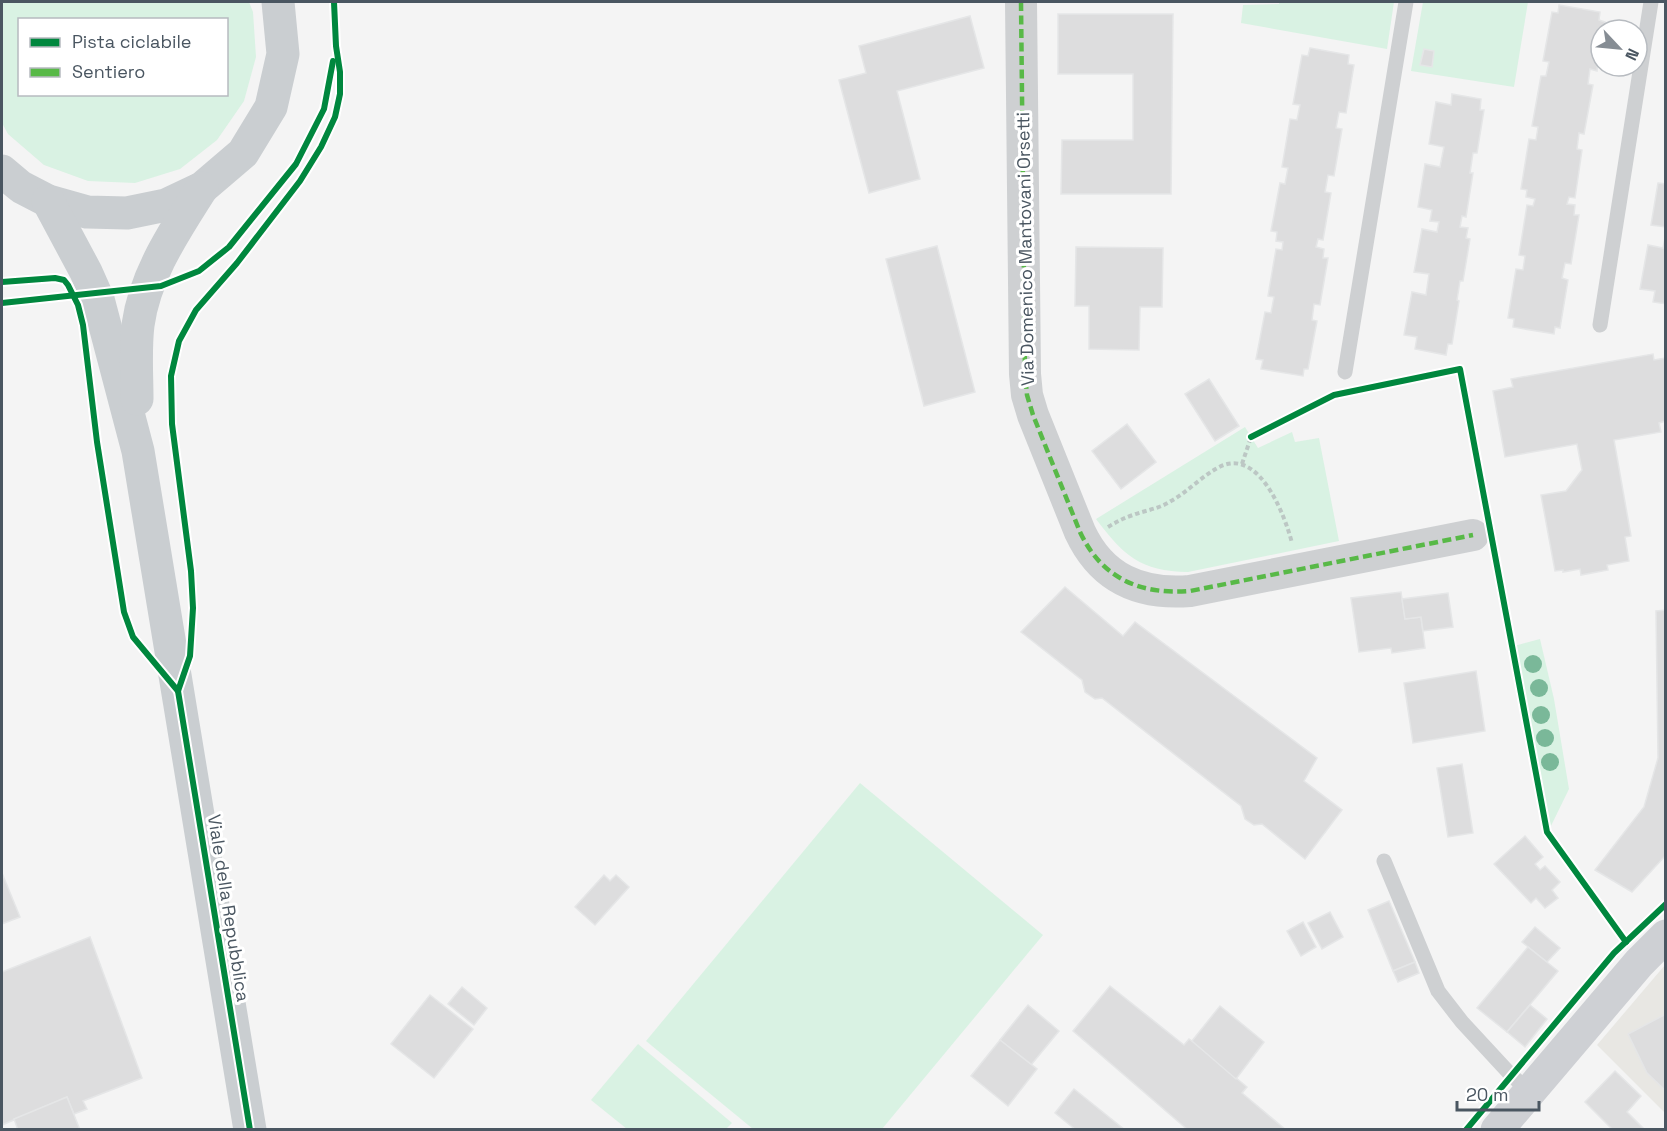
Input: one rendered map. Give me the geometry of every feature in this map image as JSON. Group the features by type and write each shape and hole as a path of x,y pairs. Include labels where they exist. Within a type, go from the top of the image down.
{"main road":[{"name":"Viale della Repubblica","path":"18,187 87,212 127,213 166,205 202,188 243,153 271,107 283,54 278,2"},
{"name":"Viale della Repubblica","path":"18,187 86,272 98,299 138,451 250,1130"},
{"name":"Viale della Repubblica","path":"138,451 138,325 145,294 162,255 202,188"}],"street":[{"name":"Via Domenico Mantovani Orsetti","path":"1021,2 1027,395 1084,543 1099,561 1113,574 1148,590 1190,591 1473,535"},
{"path":"1497,1130 1639,963 1665,936"}],"lane":[{"path":"1345,372 1406,2"},
{"path":"1600,325 1651,2"},
{"path":"1384,861 1438,991 1461,1022 1529,1091"}],"path":[{"path":"1242,465 1251,437 1262,432"},
{"path":"1084,543 1121,519 1160,508 1169,503 1218,467 1226,464 1242,465 1247,466 1265,481 1287,523 1299,570"}],"shaded area":[{"path":"1666,966 1665,1113 1597,1045"}],"green space":[{"path":"2,2 249,2 253,12 256,57 244,101 217,140 180,169 135,183 88,181 44,165 8,134 2,123"},
{"path":"1279,2 1394,2 1387,49 1241,23 1243,5 1279,4"},
{"path":"1423,2 1528,2 1514,87 1411,71"},
{"path":"1245,427 1258,448 1292,432 1295,442 1319,438 1339,541 1188,572 1171,571 1145,565 1134,559 1115,543 1096,519"},
{"path":"1540,639 1554,699 1569,789 1548,832 1514,646"},
{"path":"860,783 1043,935 882,1129 753,1129 646,1041"},
{"path":"638,1044 732,1123 726,1129 627,1129 591,1100"}],"building":[{"path":"1559,5 1600,12 1599,18 1589,18 1588,84 1593,85 1584,134 1579,133 1577,149 1582,150 1575,198 1569,197 1567,204 1575,205 1574,215 1579,215 1571,264 1565,263 1562,278 1568,280 1560,328 1555,327 1554,334 1513,327 1514,319 1508,318 1516,269 1523,270 1525,256 1519,255 1527,205 1533,206 1535,199 1526,197 1527,190 1521,189 1529,139 1536,140 1538,127 1532,126 1541,76 1546,76 1549,62 1543,61 1552,12 1558,13"},
{"path":"1058,14 1173,14 1171,194 1061,194 1062,140 1133,140 1133,74 1058,74"},
{"path":"970,16 984,68 897,91 920,179 869,193 839,80 866,73 859,46"},
{"path":"1310,48 1349,55 1348,64 1354,65 1346,113 1339,112 1336,128 1342,129 1334,176 1328,175 1325,192 1331,193 1323,240 1318,239 1316,247 1324,249 1323,258 1328,258 1320,305 1314,304 1312,320 1317,321 1308,369 1304,369 1303,376 1261,369 1263,360 1256,359 1265,312 1271,313 1274,297 1268,296 1276,249 1282,250 1283,242 1276,241 1277,232 1271,231 1280,183 1285,184 1288,168 1282,167 1290,119 1297,120 1300,105 1293,104 1302,55 1308,56"},
{"path":"1424,49 1434,51 1432,67 1420,65"},
{"path":"1452,94 1481,99 1480,110 1484,110 1477,153 1473,153 1470,173 1473,173 1466,217 1462,216 1460,227 1468,228 1466,238 1470,239 1463,281 1460,281 1452,344 1448,344 1446,355 1415,349 1417,337 1404,335 1412,292 1426,295 1429,274 1414,272 1422,229 1437,232 1439,222 1430,221 1432,210 1418,207 1425,164 1440,167 1444,147 1429,144 1436,102 1451,105"},
{"path":"1658,183 1666,184 1666,227 1651,225"},
{"path":"1666,233 1666,304 1653,302 1655,291 1640,289 1648,245 1663,248"},
{"path":"937,246 975,392 924,406 886,259"},
{"path":"1076,247 1163,248 1162,307 1140,307 1139,350 1089,349 1089,306 1075,306"},
{"path":"1653,354 1654,360 1666,358 1666,421 1659,423 1661,432 1614,440 1631,536 1625,537 1629,561 1607,565 1608,570 1581,575 1580,569 1555,571 1541,495 1566,491 1582,470 1577,444 1505,457 1493,391 1513,387 1511,379"},
{"path":"1209,379 1239,426 1215,441 1185,394"},
{"path":"1127,424 1156,462 1121,489 1092,451"},
{"path":"1065,587 1123,636 1135,622 1317,758 1304,781 1342,810 1305,859 1262,824 1254,825 1245,819 1241,806 1102,698 1095,699 1085,692 1082,680 1021,632"},
{"path":"1401,592 1405,619 1421,617 1425,648 1392,653 1391,648 1359,652 1351,598"},
{"path":"1448,593 1453,627 1423,631 1421,617 1405,619 1402,599"},
{"path":"1666,610 1666,855 1632,892 1595,870 1644,807 1658,758 1656,611"},
{"path":"1476,671 1485,731 1413,743 1404,683"},
{"path":"1462,764 1473,833 1448,837 1437,768"},
{"path":"1525,836 1543,857 1535,864 1540,870 1545,866 1560,882 1552,890 1558,898 1545,908 1536,898 1531,903 1494,864"},
{"path":"2,873 20,917 2,924"},
{"path":"604,875 610,881 616,875 629,887 595,925 575,907"},
{"path":"1389,901 1415,962 1393,971 1368,910"},
{"path":"1330,912 1343,937 1322,949 1308,923"},
{"path":"1303,922 1316,947 1301,956 1287,931"},
{"path":"1535,927 1560,948 1547,962 1522,942"},
{"path":"90,937 142,1078 83,1101 87,1109 74,1114 67,1097 2,1125 2,972"},
{"path":"1528,947 1558,971 1507,1032 1477,1008"},
{"path":"1415,962 1419,973 1398,982 1393,971"},
{"path":"1110,986 1184,1045 1189,1039 1192,1041 1247,1087 1242,1093 1286,1130 1188,1130 1073,1031"},
{"path":"462,987 487,1008 474,1025 448,1004"},
{"path":"430,995 473,1029 434,1078 391,1044"},
{"path":"1028,1005 1059,1031 1031,1065 1000,1040"},
{"path":"1530,1005 1547,1019 1525,1047 1507,1032"},
{"path":"1220,1006 1264,1042 1236,1079 1192,1041"},
{"path":"1666,1014 1666,1091 1647,1073 1628,1034"},
{"path":"1000,1040 1037,1069 1008,1106 971,1076"},
{"path":"1615,1071 1641,1096 1627,1112 1645,1130 1613,1130 1585,1102"},
{"path":"1074,1089 1125,1130 1076,1130 1055,1113"},
{"path":"67,1097 80,1130 18,1130 14,1119"}],"marked path":[{"path":"1021,2 1027,395 1080,532 1100,562 1125,581 1139,586 1172,592 1190,591 1473,535"}],"cycle path":[{"path":"250,1130 178,691 190,656 193,608 191,571 172,424 171,376 179,341 196,310 237,263 300,181 321,147 335,117 340,94 340,72 334,2"},
{"path":"2,303 161,286 199,271 229,247 296,164 324,109 333,61"},
{"path":"2,282 55,278 64,280 78,305 83,325 97,442 124,612 133,637 178,691"},
{"path":"1251,437 1334,395 1460,369 1547,832 1626,942"},
{"path":"1466,1130 1614,953 1666,904"}]}
